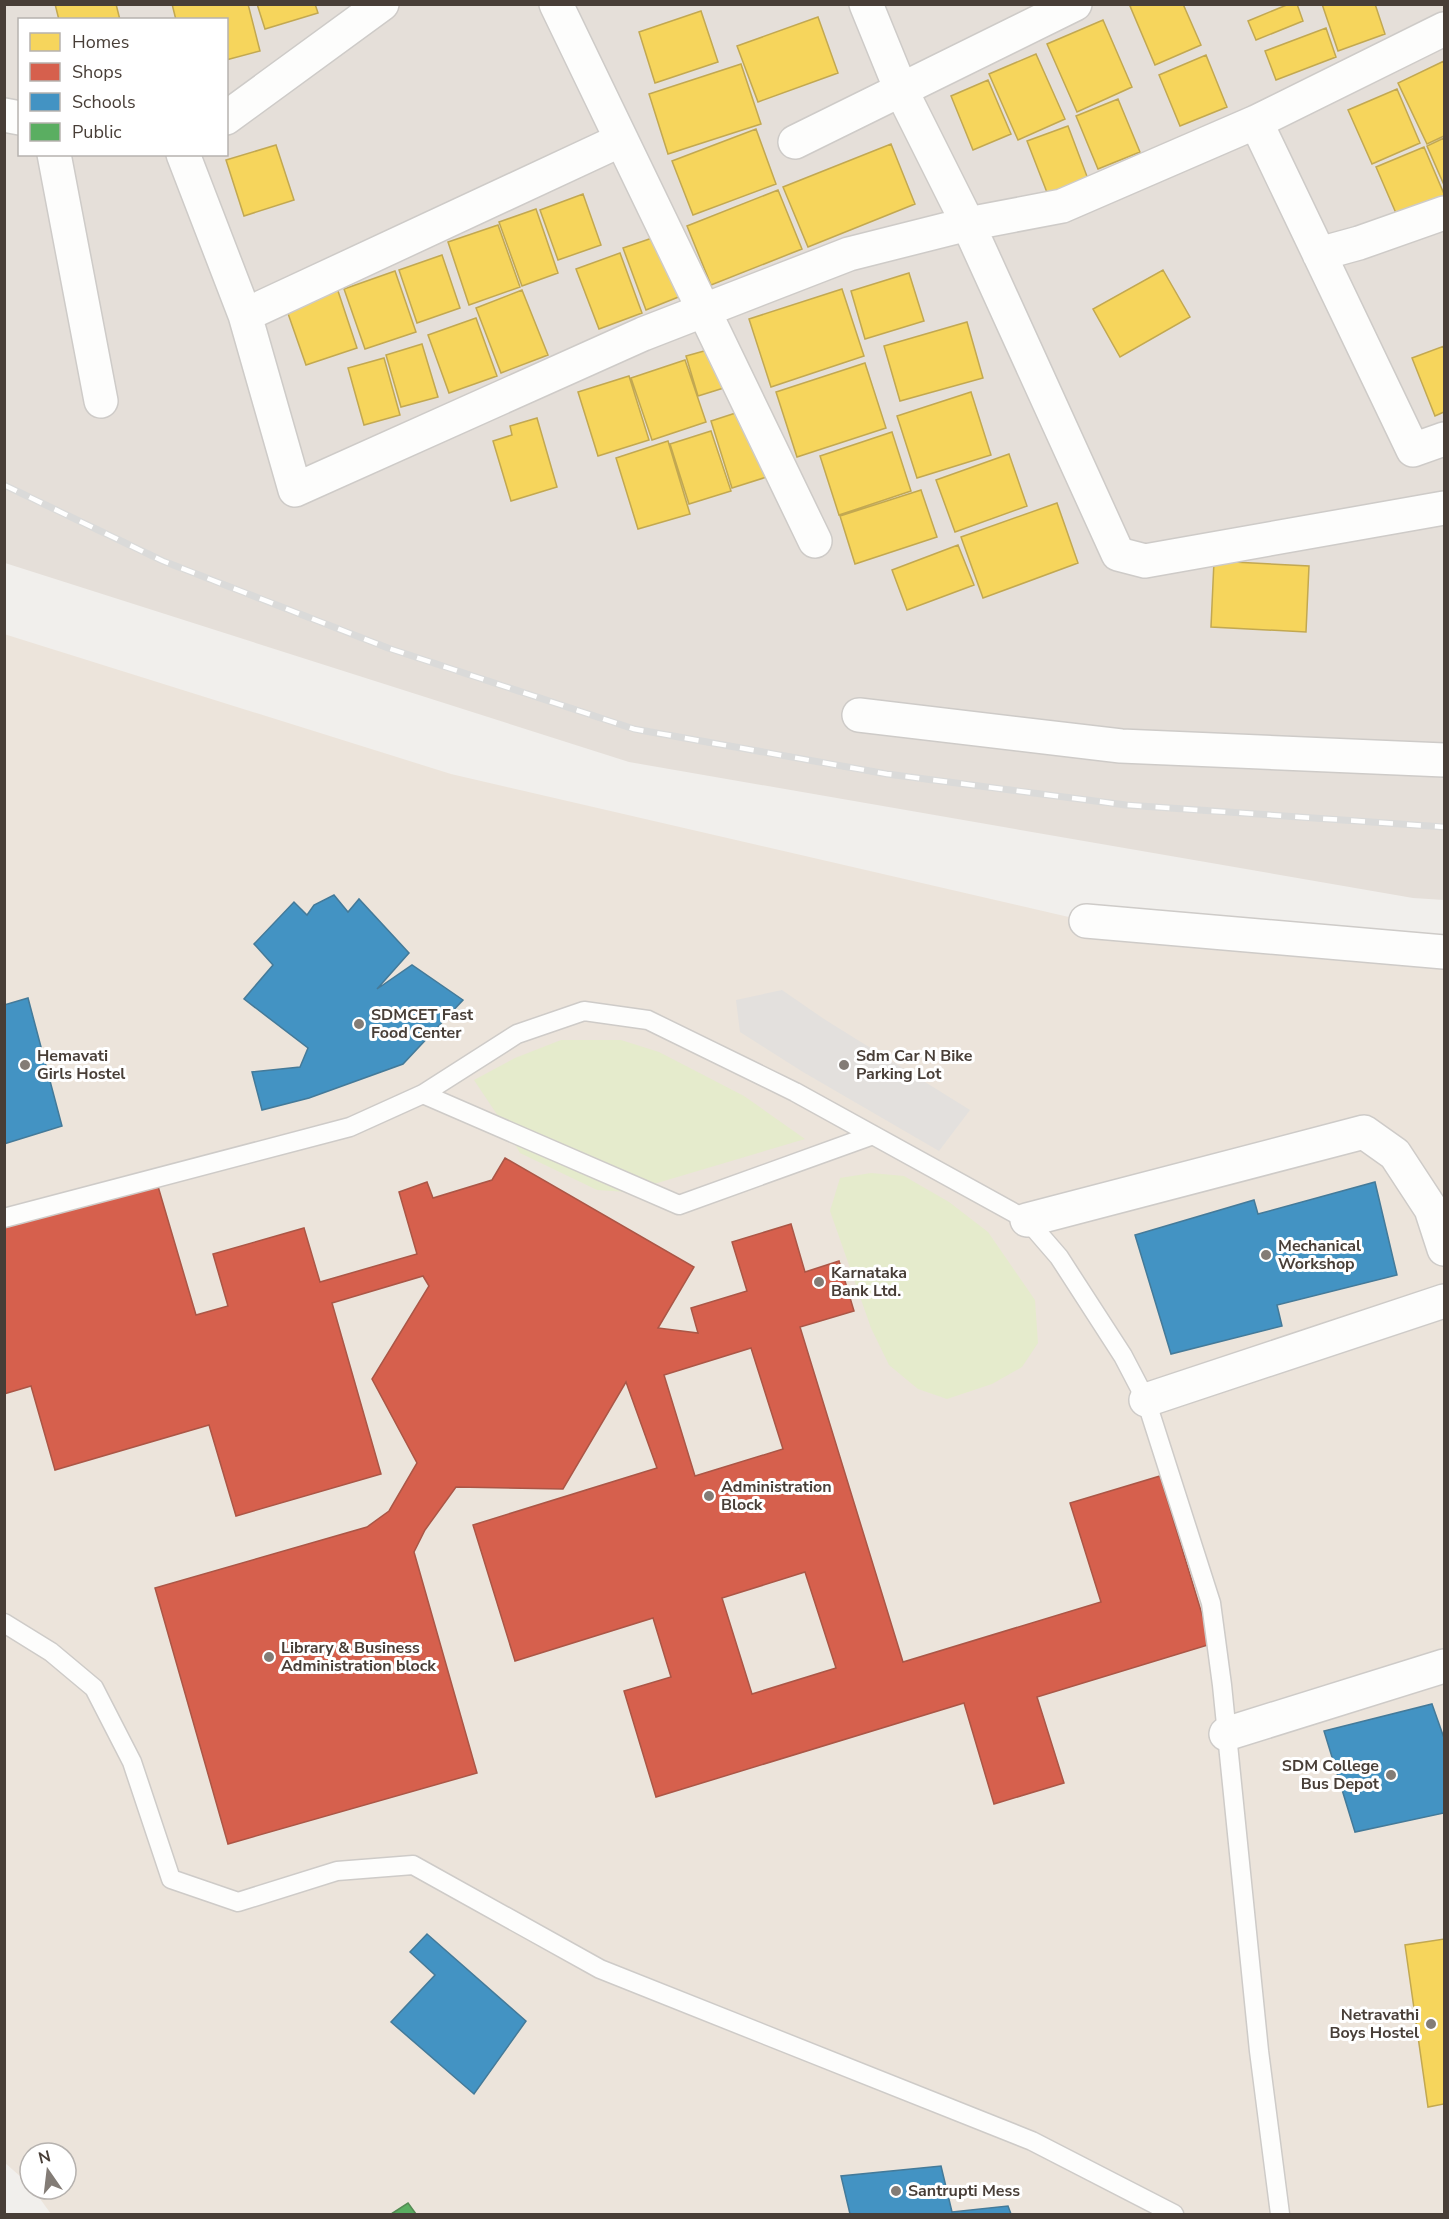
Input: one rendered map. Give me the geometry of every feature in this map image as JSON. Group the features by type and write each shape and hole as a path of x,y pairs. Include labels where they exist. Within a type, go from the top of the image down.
{"street":[{"path":"228,117 382,4"},
{"path":"556,4 815,541"},
{"path":"866,4 901,90 968,224 1118,554 1146,561 1444,508"},
{"path":"795,142 1075,4"},
{"path":"184,156 245,315 296,490 643,333 849,254 968,224 1062,206 1256,122 1444,29"},
{"path":"1256,122 1413,450 1444,439"},
{"path":"245,315 621,140"},
{"path":"54,156 101,401"},
{"path":"1319,254 1359,243 1444,213"},
{"path":"859,715 1121,746 1444,760"},
{"path":"1086,921 1444,952"},
{"path":"1027,1220 1364,1132 1395,1154 1431,1209 1444,1249"},
{"path":"1146,1400 1444,1301"},
{"path":"1226,1734 1444,1666"}],"lane":[{"path":"4,1218 350,1127 423,1094 517,1034 584,1011 648,1020 795,1092 1027,1220 1059,1257 1123,1356 1146,1400 1211,1603 1259,2051 1280,2214"},
{"path":"423,1094 679,1205 873,1135"},
{"path":"4,1623 51,1652 94,1688 132,1762 171,1879 238,1902 337,1871 412,1865 600,1969 1032,2141 1174,2214"}],"shaded area":[{"path":"5,5 1444,5 1444,900 1413,898 629,762 5,563"},
{"path":"4,634 451,774 1086,921 1444,962 1444,2214 51,2214 42,2201 78,2201 78,2141 18,2141 18,2174 4,2162"},
{"name":"Sdm Car N Bike Parking Lot","path":"782,990 824,1019 970,1110 939,1151 803,1072 740,1032 736,1000"}],"green space":[{"path":"561,1040 621,1040 659,1052 744,1096 805,1139 627,1192 597,1190 520,1153 474,1080 515,1058"},
{"path":"871,1173 904,1176 949,1202 988,1232 1035,1300 1038,1343 1022,1367 992,1384 947,1399 918,1389 889,1365 871,1328 830,1211 840,1178"}],"building: Homes":[{"path":"55,4 116,4 120,18 58,18"},
{"path":"172,4 248,4 260,51 228,59 228,18 176,18"},
{"path":"257,4 315,4 318,13 265,29"},
{"path":"1134,4 1183,4 1201,45 1155,65 1130,6"},
{"path":"1289,4 1297,4 1303,21 1256,40 1248,21"},
{"path":"1322,4 1375,4 1385,34 1338,51"},
{"path":"701,11 718,62 655,83 639,32"},
{"path":"818,17 838,73 758,102 737,46"},
{"path":"1103,20 1132,87 1077,112 1047,44"},
{"path":"1326,28 1336,57 1276,80 1265,51"},
{"path":"1036,54 1065,119 1018,140 989,74"},
{"path":"1206,55 1227,107 1180,126 1159,75"},
{"path":"1444,61 1444,136 1427,144 1398,83"},
{"path":"741,64 761,124 668,154 649,94"},
{"path":"988,80 1011,134 973,150 951,96"},
{"path":"1397,89 1420,143 1372,164 1348,110"},
{"path":"1118,99 1140,152 1098,169 1076,116"},
{"path":"1068,126 1088,179 1048,195 1027,141"},
{"path":"756,129 776,184 693,215 672,161"},
{"path":"1444,138 1444,185 1427,146"},
{"path":"891,144 915,204 808,247 783,187"},
{"path":"276,145 294,200 244,216 226,160"},
{"path":"1424,147 1444,194 1444,208 1402,227 1376,167"},
{"path":"778,190 802,249 711,285 687,226"},
{"path":"583,194 601,245 558,260 540,210"},
{"path":"536,209 558,273 522,286 499,222"},
{"path":"498,225 520,287 469,305 448,242"},
{"path":"664,234 686,294 646,310 623,248"},
{"path":"620,253 642,313 599,329 576,269"},
{"path":"442,255 460,308 417,323 399,270"},
{"path":"1163,270 1190,317 1120,357 1093,309"},
{"path":"395,271 416,332 365,349 344,289"},
{"path":"909,273 924,321 865,339 851,291"},
{"path":"337,288 357,348 306,365 285,305"},
{"path":"842,289 864,356 771,387 749,319"},
{"path":"522,290 548,355 501,373 476,308"},
{"path":"476,318 497,376 449,393 428,335"},
{"path":"967,322 983,378 900,401 884,346"},
{"path":"422,344 438,397 401,407 386,355"},
{"path":"1444,346 1444,412 1435,416 1412,358"},
{"path":"715,348 727,387 698,396 686,356"},
{"path":"384,358 400,415 364,425 348,368"},
{"path":"685,360 706,422 652,440 631,378"},
{"path":"865,363 886,428 797,457 776,392"},
{"path":"629,376 649,440 598,456 578,392"},
{"path":"971,392 991,455 917,478 897,416"},
{"path":"751,408 773,475 732,488 711,421"},
{"path":"537,418 557,487 511,501 493,441 512,435 510,426"},
{"path":"711,431 731,491 689,504 670,444"},
{"path":"892,432 911,491 839,515 820,456"},
{"path":"668,441 690,514 638,529 616,458"},
{"path":"1009,454 1027,506 955,532 936,480"},
{"path":"921,490 937,537 855,564 840,516"},
{"path":"1057,503 1078,563 983,598 961,537"},
{"path":"958,545 974,585 907,610 892,570"},
{"path":"1214,561 1309,566 1306,632 1211,627"},
{"name":"Netravathi Boys Hostel","path":"1444,1939 1444,2104 1428,2107 1405,1945"}],"building: Shops":[{"name":"Administration Block","path":"505,1158 694,1267 658,1328 698,1333 691,1308 747,1291 732,1242 791,1224 805,1272 839,1261 854,1311 800,1327 903,1662 1101,1602 1070,1503 1160,1476 1211,1644 1037,1697 1064,1783 994,1804 964,1703 656,1797 624,1691 671,1677 653,1618 515,1661 473,1525 657,1468 626,1382 563,1489 456,1487 425,1530 414,1552 477,1773 228,1844 155,1588 367,1527 389,1511 417,1463 372,1379 429,1286 423,1276 332,1303 381,1474 236,1516 209,1425 55,1470 31,1386 4,1394 4,1227 157,1183 196,1315 228,1306 213,1254 304,1228 320,1282 417,1254 399,1192 427,1182 433,1198 492,1180","holes":["751,1348 783,1449 695,1476 664,1375","805,1572 836,1668 752,1694 722,1598"]}],"building: Schools":[{"name":"SDMCET Fast Food Center","path":"334,895 348,912 359,899 409,953 377,989 412,965 463,1000 403,1064 309,1098 262,1110 252,1072 300,1067 308,1048 244,999 273,965 254,944 294,902 307,915 314,905"},
{"name":"Hemavati Girls Hostel","path":"28,998 62,1126 4,1144 4,1005"},
{"name":"Mechanical Workshop","path":"1375,1182 1397,1275 1277,1305 1282,1326 1171,1354 1135,1235 1254,1200 1258,1214"},
{"name":"SDM College Bus Depot","path":"1432,1704 1444,1738 1444,1813 1355,1832 1324,1731"},
{"path":"427,1934 526,2021 474,2094 391,2022 435,1975 410,1952"},
{"name":"Santrupti Mess","path":"941,2166 952,2212 1008,2206 1011,2214 850,2214 841,2176"}],"building: Public":[{"path":"408,2203 416,2214 391,2214"}],"railway":[{"path":"4,485 163,561 388,648 634,729 887,774 1126,805 1444,827"}],"place":[{"name":"SDMCET Fast Food Center","path":"359,1024"},
{"name":"Hemavati Girls Hostel","path":"25,1065"},
{"name":"Sdm Car N Bike Parking Lot","path":"844,1065"},
{"name":"Mechanical Workshop","path":"1266,1255"},
{"name":"Karnataka Bank Ltd.","path":"819,1282"},
{"name":"Administration Block","path":"709,1496"},
{"name":"Library & Business Administration block","path":"269,1657"},
{"name":"SDM College Bus Depot","path":"1391,1775"},
{"name":"Netravathi Boys Hostel","path":"1431,2024"},
{"name":"Santrupti Mess","path":"896,2191"}]}
